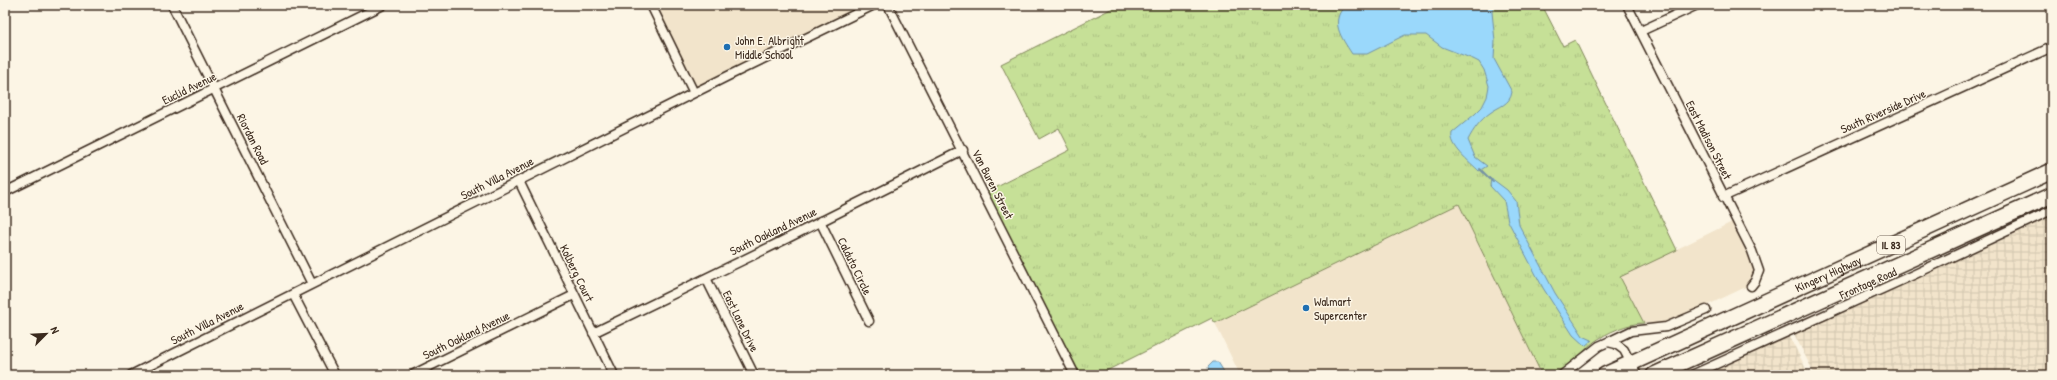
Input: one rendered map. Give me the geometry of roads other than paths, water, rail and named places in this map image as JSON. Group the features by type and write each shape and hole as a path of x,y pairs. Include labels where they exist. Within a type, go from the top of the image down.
{"highway":[{"name":"Kingery Highway","path":"1605,375 1634,369 2052,171"},
{"name":"Kingery Highway","path":"1654,375 2052,194"}],"street":[{"name":"Riordan Road","path":"172,5 312,284"},
{"name":"Euclid Avenue","path":"5,192 383,5"},
{"path":"651,5 694,93"},
{"name":"South Villa Avenue","path":"131,375 694,93 874,5"},
{"name":"Van Buren Street","path":"888,5 963,150 1075,375"},
{"name":"East Madison Street","path":"1627,5 1757,264 1759,271 1758,276 1751,286"},
{"path":"1641,31 1697,5"},
{"name":"South Riverside Drive","path":"1724,197 2052,47"},
{"name":"South Oakland Avenue","path":"593,333 963,150"},
{"name":"Kolberg Court","path":"519,181 614,375"},
{"name":"Frontage Road","path":"1692,375 2052,210"},
{"name":"Calduto Circle","path":"820,221 869,321"},
{"name":"East Lane Drive","path":"706,278 754,375"},
{"path":"293,294 335,375"},
{"name":"South Oakland Avenue","path":"412,375 574,295"},
{"path":"1562,375 1599,346 1631,331 1666,326 1706,310"},
{"path":"1608,342 1616,344 1624,350 1634,369"}],"water":[{"path":"1346,5 1442,5 1444,8 1449,8 1452,5 1494,5 1492,12 1495,41 1494,59 1512,92 1507,103 1487,115 1480,122 1468,140 1475,157 1487,166 1479,171 1461,154 1452,138 1452,133 1482,107 1487,97 1489,86 1484,70 1479,62 1442,47 1426,35 1405,35 1367,54 1352,54 1338,29 1338,17"},
{"path":"1491,178 1507,190 1516,201 1519,225 1555,293 1583,336 1592,340 1585,346 1573,335 1543,288 1508,221 1504,201 1490,186"},
{"path":"1213,362 1218,362 1226,375 1209,375 1208,367"}],"waterway":[{"path":"1480,169 1493,182"}],"place":[{"name":"John E. Albright Middle School","path":"727,47"},
{"name":"Walmart Supercenter","path":"1306,308"}]}
